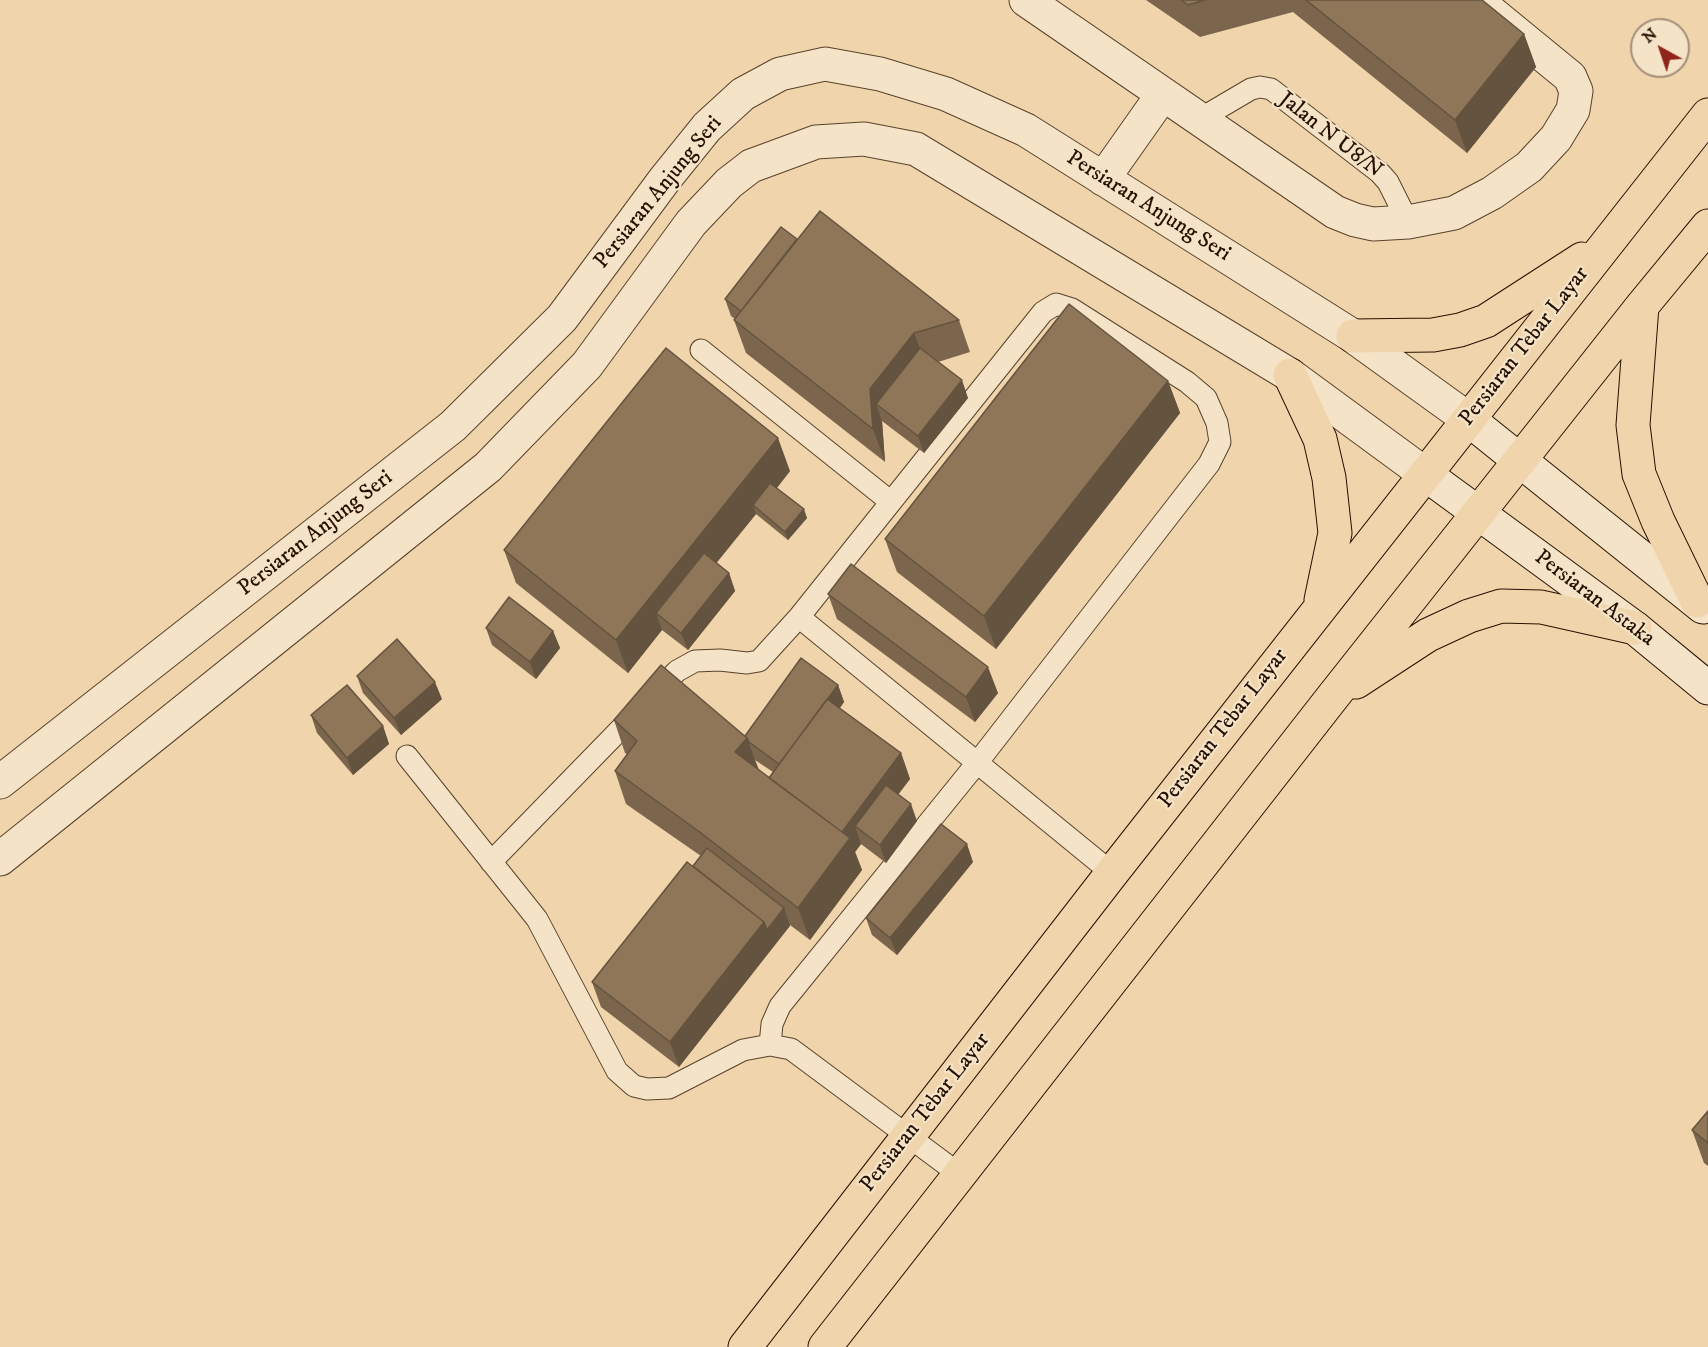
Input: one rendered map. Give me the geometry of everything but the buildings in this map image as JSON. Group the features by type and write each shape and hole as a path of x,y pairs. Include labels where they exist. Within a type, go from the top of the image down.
{"main road":[{"name":"Persiaran Tebar Layar","path":"745,1347 1112,873 1708,115"},
{"path":"825,1347 1330,699 1708,226"},
{"path":"1353,336 1433,335 1460,330 1486,321 1606,243"},
{"path":"1642,306 1633,425 1639,474 1658,521 1704,599"},
{"path":"1290,375 1320,439 1329,478 1335,533 1320,608"},
{"path":"1330,699 1428,635 1469,616 1501,606 1541,607 1635,628"}],"street":[{"path":"1026,0 1335,212 1373,224 1408,222 1454,213 1492,193 1529,167 1556,138 1573,110 1576,92 1570,77 1476,0"},
{"name":"Persiaran Anjung Seri","path":"0,782 453,426 562,318 665,179 707,127 743,94 780,74 825,64 880,74 946,94 1026,130 1353,336 1468,419 1519,461"},
{"path":"1103,179 1162,94"},
{"name":"Persiaran Anjung Seri","path":"0,859 488,467 587,365 691,223 736,177 751,166 816,142 864,139 916,149 1290,375 1425,474"},
{"path":"1519,461 1704,599"},
{"name":"Persiaran Astaka","path":"1425,474 1635,628 1708,688"}],"lane":[{"name":"Jalan N U8/N","path":"1200,119 1251,89 1260,87 1271,89 1380,173 1388,183 1408,222"},
{"path":"491,862 678,670 695,661 720,660 747,663 759,661 799,617 1043,312 1056,304 1072,309 1187,382 1206,398 1217,423 1220,442 1209,464 977,763 780,1005 772,1024 770,1045"},
{"path":"701,350 891,502"},
{"path":"799,617 1112,873"},
{"path":"407,756 537,919 617,1071 634,1086 646,1089 669,1088 743,1050 770,1045 791,1049 959,1174"}]}
